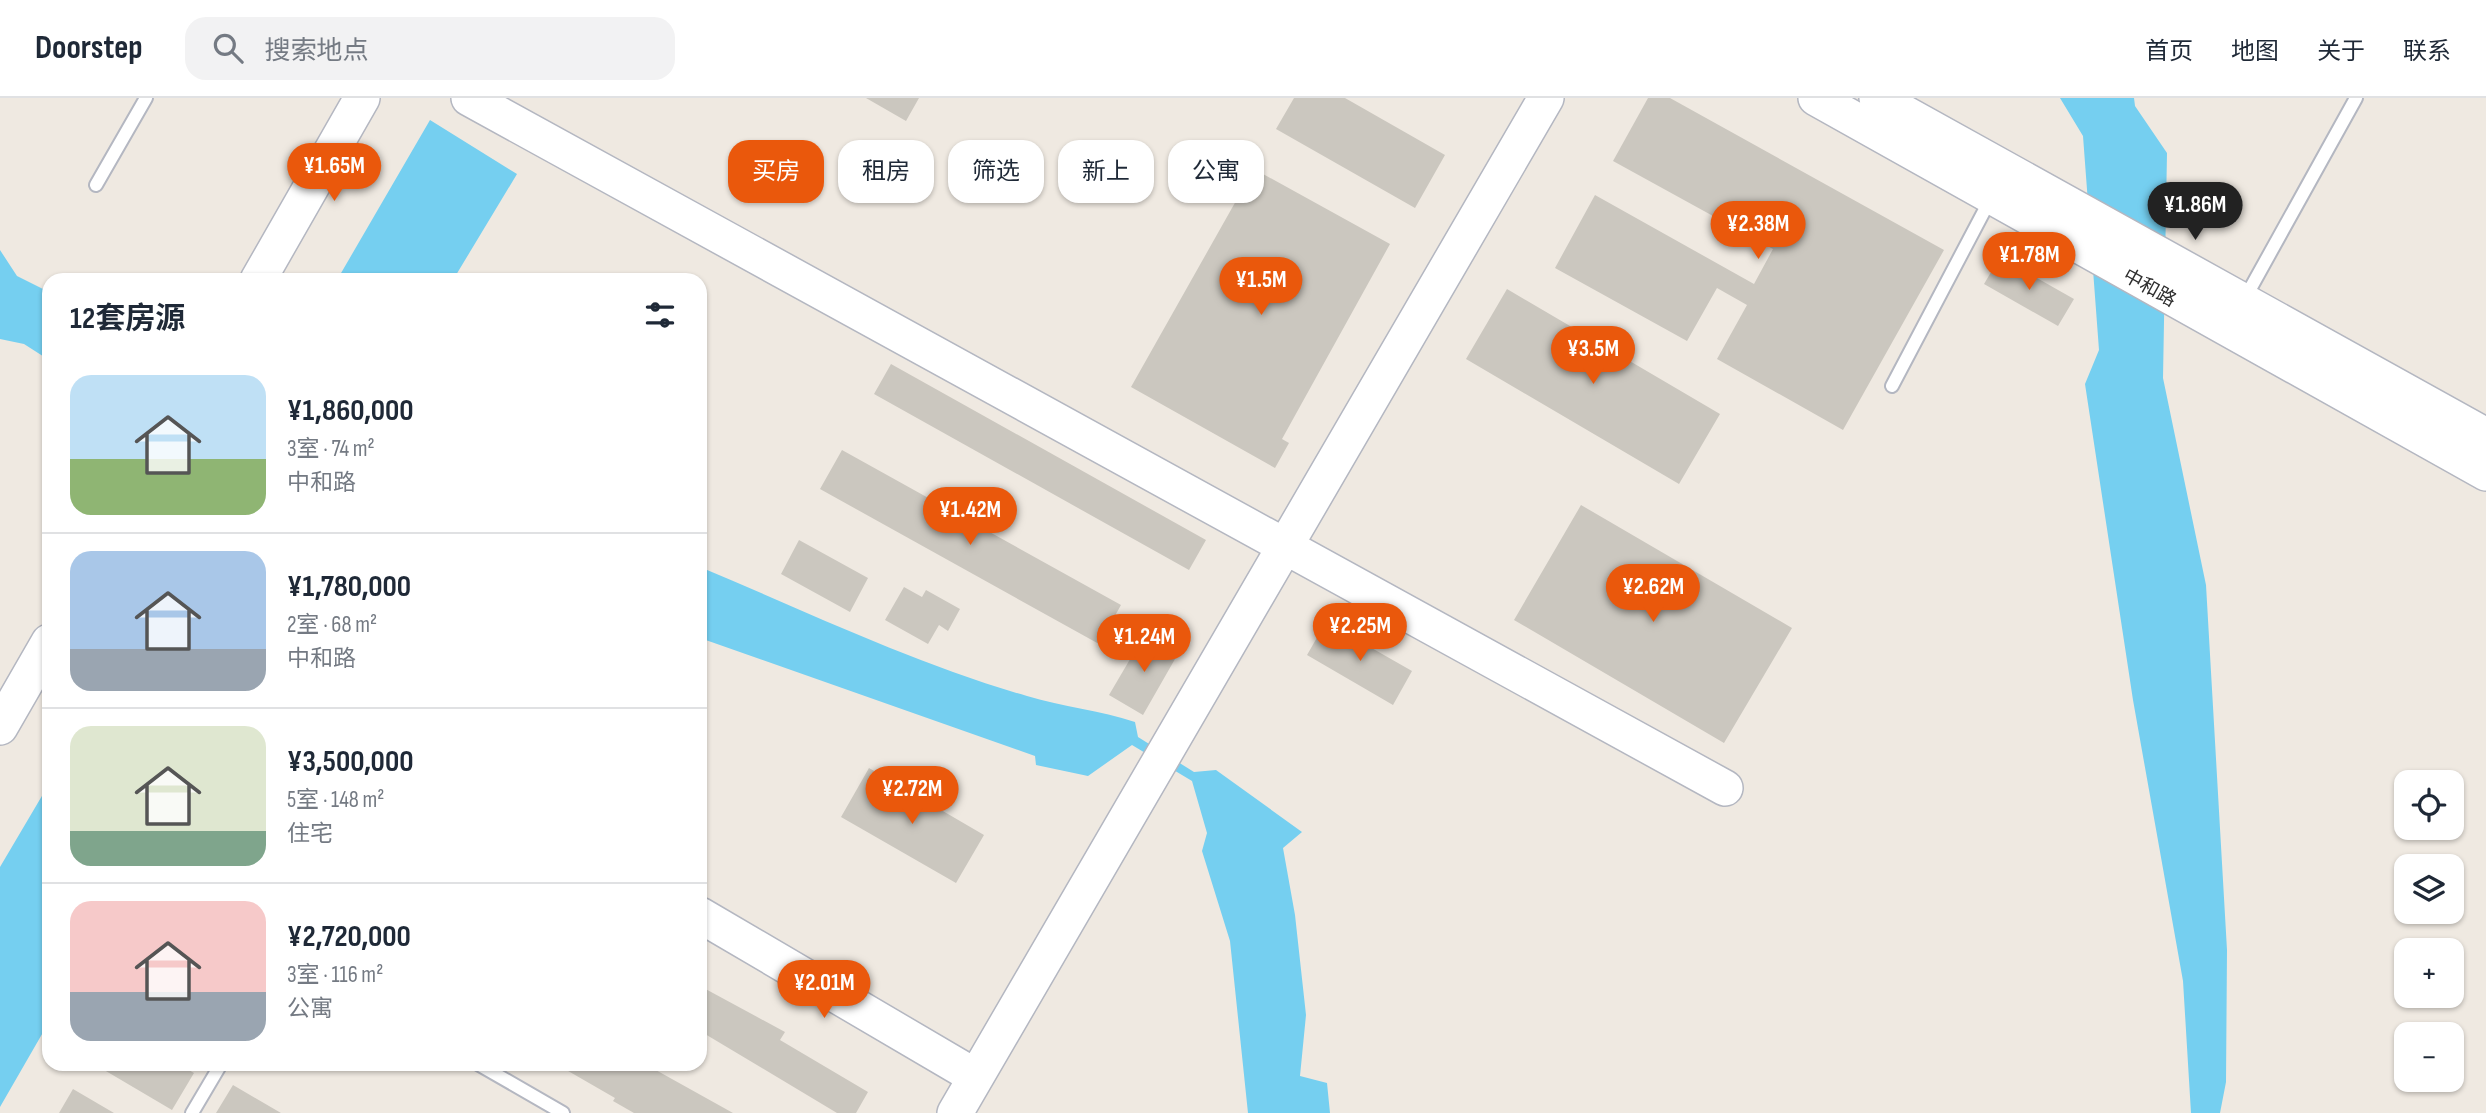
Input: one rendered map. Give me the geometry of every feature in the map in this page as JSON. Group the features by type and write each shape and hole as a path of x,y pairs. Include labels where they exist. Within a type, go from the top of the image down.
{"street":[{"path":"262,273 362,98"},
{"path":"469,98 1725,788"},
{"path":"955,1113 1287,547 1546,98"},
{"name":"中和路","path":"1815,98 2486,473"},
{"name":"中和路","path":"1877,98 2486,436"},
{"path":"0,727 42,654"},
{"path":"707,919 976,1077"}],"lane":[{"path":"96,185 146,98"},
{"path":"2243,301 2356,98"},
{"path":"1892,386 1991,198"},
{"path":"192,1113 217,1071"},
{"path":"490,1071 563,1113"}],"water":[{"path":"2060,98 2134,98 2135,106 2167,153 2163,378 2206,585 2227,950 2226,1082 2220,1113 2191,1113 2183,981 2133,700 2085,384 2099,350 2083,136"},
{"path":"430,120 517,174 457,273 341,273"},
{"path":"0,250 17,276 42,288 42,356 24,344 0,339"},
{"path":"707,570 944,669 1041,700 1135,722 1138,737 1194,772 1216,770 1302,832 1283,848 1295,915 1306,1015 1300,1076 1327,1083 1330,1113 1248,1113 1230,941 1202,851 1207,833 1192,781 1132,745 1088,776 1036,765 1035,756 707,640"},
{"path":"42,796 42,1034 0,1107 0,867"}],"building":[{"path":"866,98 919,98 906,121"},
{"path":"1294,98 1345,98 1445,155 1415,208 1276,129"},
{"path":"1648,98 1670,98 1944,250 1843,430 1717,359 1747,305 1717,288 1687,341 1555,268 1595,195 1754,284 1773,249 1613,161"},
{"path":"1264,175 1390,244 1282,439 1289,443 1275,468 1131,387 1235,203 1264,203"},
{"path":"2000,257 2074,299 2058,326 1984,284"},
{"path":"1507,289 1720,414 1679,484 1466,359"},
{"path":"891,364 1206,540 1189,570 874,394"},
{"path":"842,450 1121,605 1099,644 820,489"},
{"path":"1581,505 1792,628 1724,743 1514,620"},
{"path":"799,540 868,578 850,612 781,574"},
{"path":"904,587 922,597 926,590 960,609 948,631 939,625 928,644 885,620"},
{"path":"1326,622 1412,671 1393,705 1307,655"},
{"path":"1146,632 1179,652 1143,715 1109,695"},
{"path":"869,768 984,835 956,883 841,817"},
{"path":"707,990 785,1032 780,1040 868,1092 856,1113 837,1113 707,1035"},
{"path":"106,1071 194,1073 172,1110"},
{"path":"568,1071 658,1071 733,1113 634,1113 613,1101 615,1098"},
{"path":"233,1085 281,1113 216,1113"},
{"path":"73,1089 114,1113 59,1113"}]}
